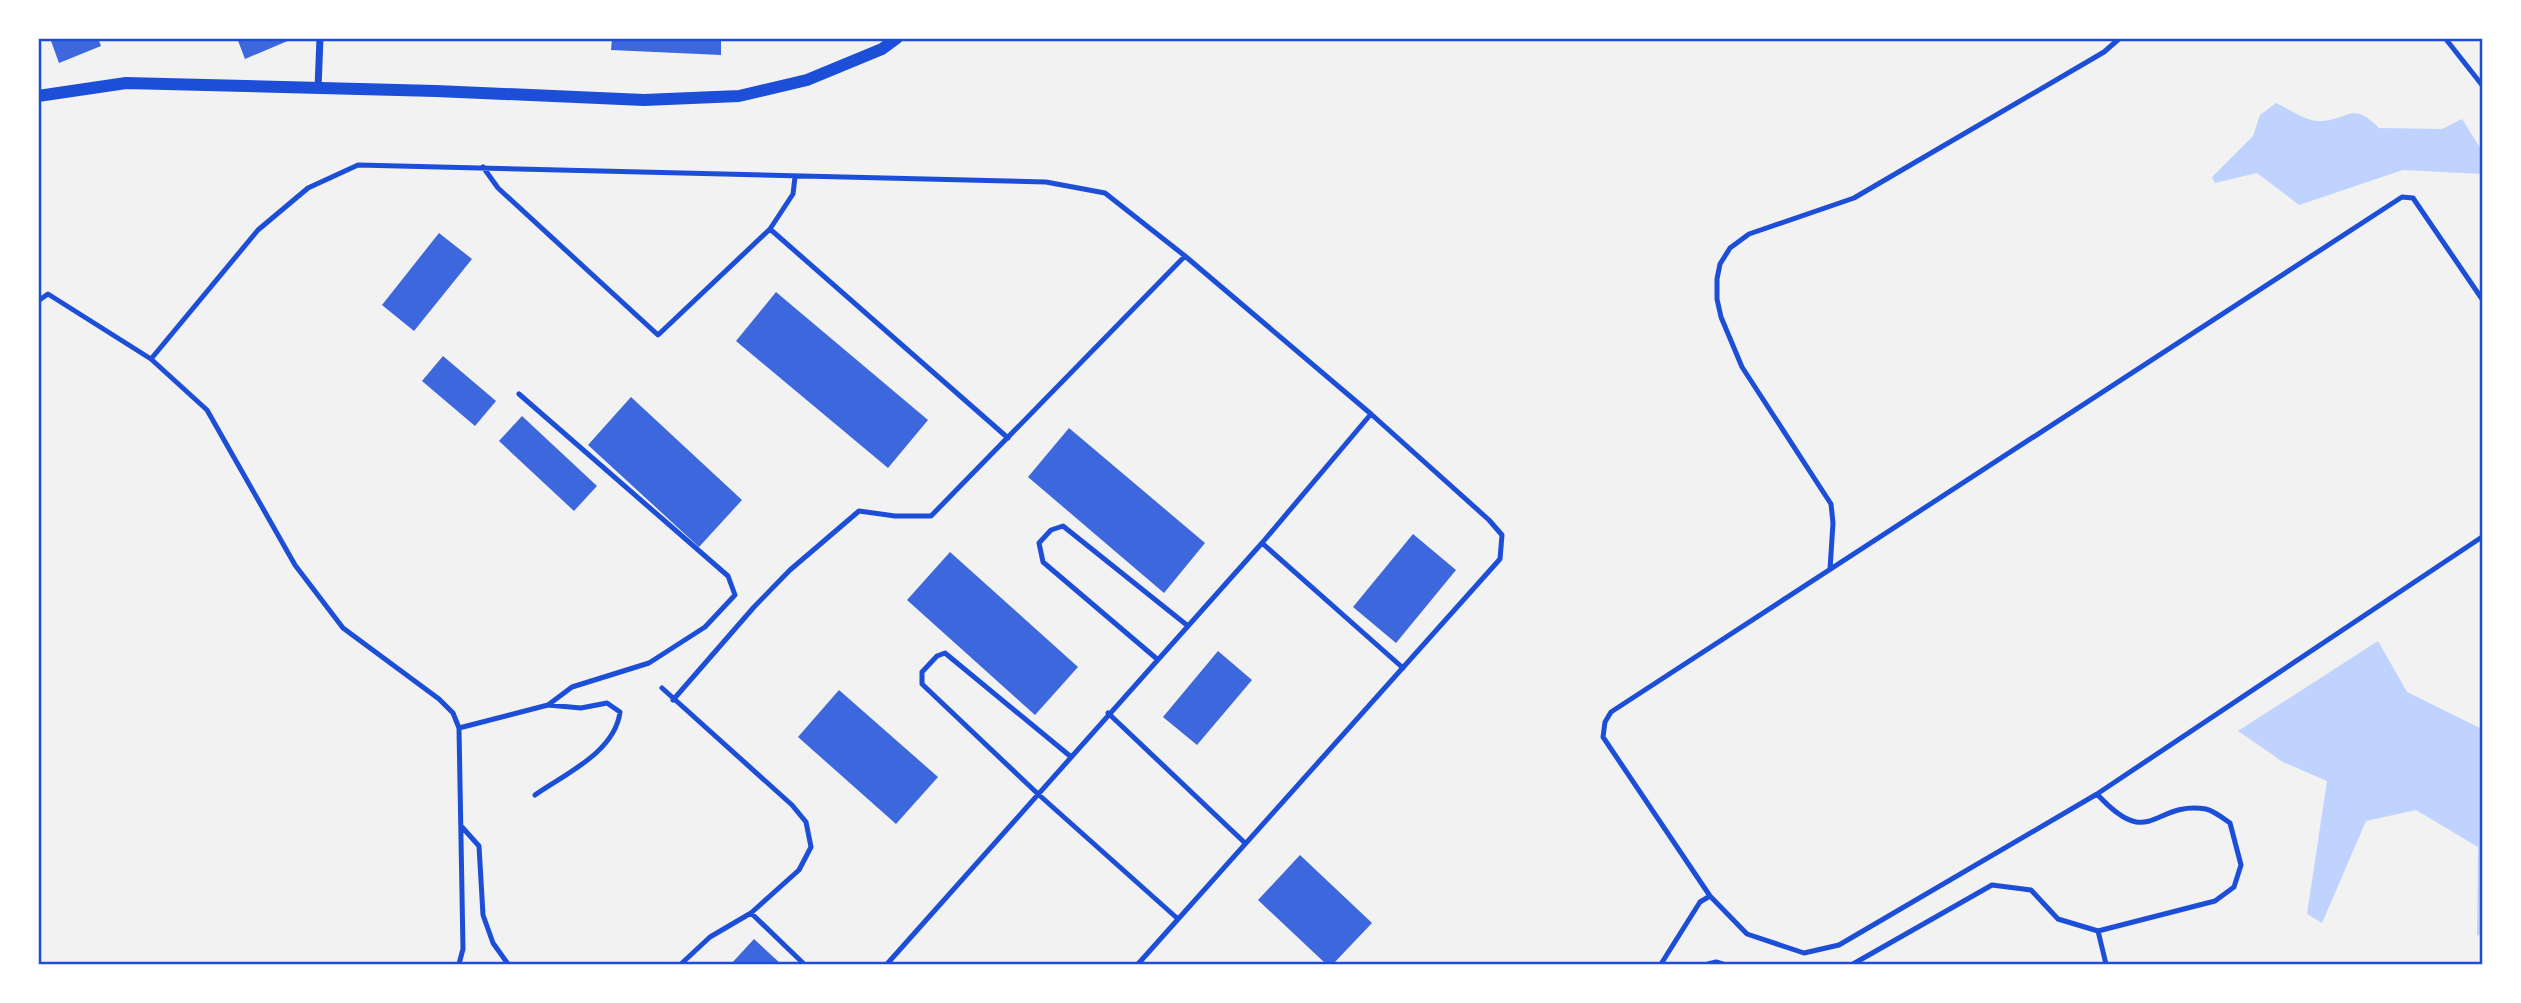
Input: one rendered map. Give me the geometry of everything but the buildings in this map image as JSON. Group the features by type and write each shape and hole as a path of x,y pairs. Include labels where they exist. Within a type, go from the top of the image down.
{"street":[{"path":"318,88 320,38"},
{"path":"38,96 126,83 644,100 739,96 807,80 882,48 897,38"}],"lane":[{"path":"1830,569 1833,523 1830,505 1742,367 1721,317 1717,299 1720,264 1730,248 1749,234 1854,198 2104,52 2120,38"},
{"path":"2445,38 2483,85"},
{"path":"151,359 258,230 308,188 358,165 1046,182 1105,193 1185,256 1371,414 1489,520 1502,535 1500,559 1138,964"},
{"path":"483,167 498,188 658,335 770,229 793,194 795,177"},
{"path":"2483,299 2413,198 2402,197 1611,712 1605,722 1603,737 1710,896 1747,934 1804,953 1839,945 2096,794 2483,537"},
{"path":"770,229 1008,438"},
{"path":"673,700 790,570 859,511 895,516 931,516 1185,256"},
{"path":"38,302 48,294 151,359 207,410 295,565 343,628 439,699 453,713 459,728 463,949 459,964"},
{"path":"519,394 728,576 734,595 705,627 649,663 572,687 548,705"},
{"path":"887,964 1262,543 1371,414"},
{"path":"1157,659 1043,562 1040,543 1051,530 1063,526 1188,626"},
{"path":"1262,543 1403,668"},
{"path":"1070,756 945,653 937,656 922,672 922,684 1038,794 1178,919"},
{"path":"662,688 792,805 806,822 811,847 799,870 751,913 710,937 681,964"},
{"path":"459,728 548,705 581,708 607,704 620,712 618,725 601,749 535,795"},
{"path":"1108,713 1245,843"},
{"path":"1853,964 1992,885 2031,890 2058,919 2098,931 2215,901 2234,887 2241,865 2230,823 2208,809 2182,809 2155,820 2135,823 2114,813 2096,794"},
{"path":"461,825 479,846 483,915 493,943 508,964"},
{"path":"1661,964 1700,902 1710,896"},
{"path":"751,913 804,964"},
{"path":"2098,931 2106,964"},
{"path":"1708,964 1723,964"}],"water":[{"path":"2276,103 2317,121 2355,113 2369,119 2379,128 2442,129 2462,119 2482,151 2482,174 2403,170 2299,205 2257,173 2215,183 2212,177 2253,136 2260,115"},
{"path":"2378,641 2407,692 2482,729 2482,934 2477,936 2478,847 2416,810 2366,821 2322,923 2307,914 2327,781 2283,762 2238,731"}]}
